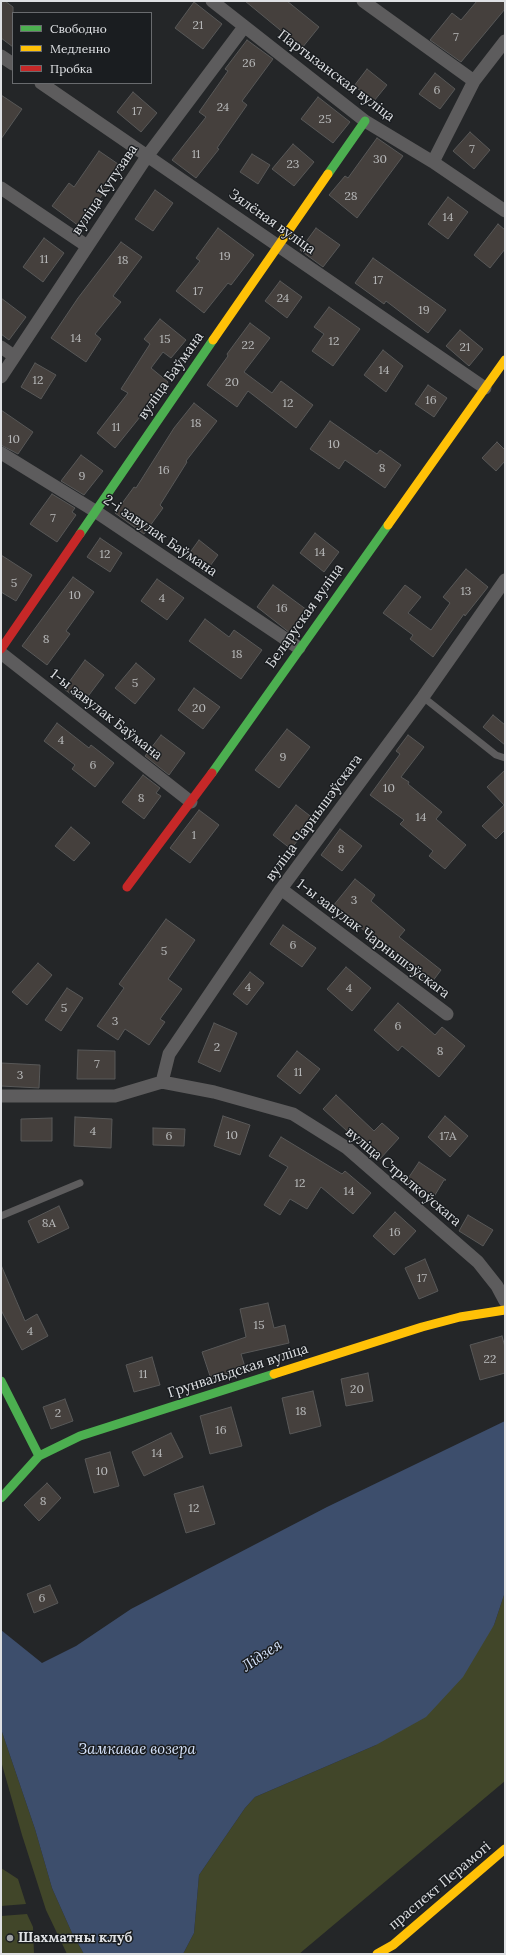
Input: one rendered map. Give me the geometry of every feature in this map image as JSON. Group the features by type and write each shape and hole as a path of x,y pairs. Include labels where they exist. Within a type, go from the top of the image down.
{"street":[{"name":"Партызанская вуліца","path":"212,1 366,121 433,162 505,211"},
{"path":"363,1 474,81"},
{"name":"вуліца Кутузава","path":"1,377 148,155 244,26"},
{"path":"433,162 474,81 505,41"},
{"path":"1,56 12,63"},
{"name":"Зялёная вуліца","path":"42,84 148,155 277,246 485,388"},
{"name":"вуліца Баўмана","path":"1,649 277,246 366,121"},
{"path":"1,188 87,246"},
{"path":"1,347 14,356"},
{"name":"Беларуская вуліца","path":"127,886 191,802 505,360"},
{"name":"2-і завулак Баўмана","path":"1,453 95,511 299,648"},
{"name":"вуліца Чарнышэўскага","path":"162,1082 169,1054 281,890 423,696 505,580"},
{"name":"1-ы завулак Баўмана","path":"1,653 191,802"},
{"name":"1-ы завулак Чарнышэўскага","path":"281,890 447,1014"},
{"name":"вуліца Стралкоўскага","path":"1,1096 115,1096 162,1082 214,1092 293,1114 347,1148 478,1262 497,1286 505,1301"},
{"name":"Грунвальдская вуліца","path":"1,1498 39,1456 80,1436 422,1327 460,1317 505,1310"},
{"path":"1,1381 39,1456"},
{"name":"праспект Перамогі","path":"377,1954 393,1945 505,1849"},
{"name":"праспект Перамогі","path":"386,1954 393,1945"}],"lane":[{"path":"423,696 496,755 505,758"},
{"path":"1,1216 80,1183"}],"green space":[{"path":"505,1592 505,1781 299,1954 183,1954 194,1933 199,1875 245,1808 255,1797 376,1745 494,1625"},
{"path":"1,1729 35,1829 52,1888 72,1933 84,1954 67,1954 46,1910 22,1835 1,1761"},
{"path":"1,1868 18,1879 26,1904 1,1906"},
{"path":"27,1914 33,1927 34,1954 1,1954 1,1916"}],"water":[{"name":"Замкавае возера","path":"505,1421 505,1592 494,1625 463,1677 426,1717 376,1745 255,1797 245,1808 199,1875 194,1933 183,1954 84,1954 72,1933 52,1888 35,1829 1,1729 1,1630 42,1663 76,1646 131,1609 327,1507"}],"building":[{"path":"1,1 5,1 13,7 12,46 1,38"},
{"path":"245,1 287,1 319,27 302,48"},
{"path":"477,1 505,1 505,9 461,62 430,40 452,13 461,20"},
{"path":"194,2 222,24 203,49 175,28"},
{"path":"247,40 273,59 242,101 247,105 217,148 219,149 196,178 172,160 206,117 199,112 228,71 225,69"},
{"path":"367,69 387,85 374,101 354,86"},
{"path":"435,73 455,89 440,109 419,94"},
{"path":"133,92 157,113 141,132 117,112"},
{"path":"1,95 22,109 1,139"},
{"path":"318,97 350,122 333,143 301,119"},
{"path":"470,132 490,150 474,169 453,151"},
{"path":"377,138 403,156 357,218 329,195 345,176 348,178"},
{"path":"293,144 314,162 294,186 272,169"},
{"path":"99,151 121,166 97,203 100,206 83,229 52,206 69,183 74,187"},
{"path":"252,154 270,165 258,184 240,172"},
{"path":"155,190 173,203 153,231 135,219"},
{"path":"448,197 468,212 448,239 428,224"},
{"path":"498,224 505,230 505,249 490,268 474,255"},
{"path":"218,228 254,255 231,285 228,283 204,313 176,291 200,261 196,258"},
{"path":"316,228 340,245 323,267 300,250"},
{"path":"44,238 64,253 43,282 23,267"},
{"path":"121,242 142,257 113,296 121,302 95,334 101,339 86,362 51,338 78,298"},
{"path":"373,258 446,310 428,333 386,301 384,304 355,283"},
{"path":"280,281 302,297 287,318 265,301"},
{"path":"1,298 26,317 9,340 1,334"},
{"path":"329,307 360,329 333,366 312,351 324,334 314,327"},
{"path":"160,319 186,340 171,358 163,352 151,368 168,382 151,409 148,407 115,448 97,433 128,393 121,389 150,344 144,339"},
{"path":"250,323 270,338 244,372 272,393 281,381 313,405 296,428 248,391 237,407 207,385 228,356 227,354"},
{"path":"460,330 483,349 469,366 446,346"},
{"path":"383,350 403,366 386,392 364,375"},
{"path":"35,363 56,375 41,399 21,387"},
{"path":"428,385 447,398 434,417 415,404"},
{"path":"194,403 217,421 186,461 187,462 160,505 163,508 144,534 115,513 134,487 136,488 174,428"},
{"path":"1,410 33,432 18,454 1,445"},
{"path":"330,421 377,454 380,450 401,465 385,488 345,460 339,469 310,449"},
{"path":"497,442 505,450 505,461 496,471 482,458"},
{"path":"81,455 103,471 84,495 61,481"},
{"path":"52,494 75,508 72,512 76,515 57,542 30,524"},
{"path":"315,533 339,552 324,572 300,553"},
{"path":"100,538 122,553 110,572 87,557"},
{"path":"199,540 218,555 205,573 186,558"},
{"path":"1,555 32,575 16,601 1,592"},
{"path":"466,569 488,587 465,616 464,614 433,657 410,639 413,635 383,613 405,585 421,597 408,613 431,630 450,603 443,597"},
{"path":"73,577 94,592 66,631 70,634 47,665 22,646"},
{"path":"157,579 184,598 167,620 141,601"},
{"path":"273,585 307,610 290,633 257,607"},
{"path":"205,619 229,637 234,630 262,650 241,679 189,641"},
{"path":"85,660 104,675 83,703 64,689"},
{"path":"136,663 155,679 135,704 115,688"},
{"path":"194,688 220,707 203,729 178,710"},
{"path":"493,715 505,725 505,745 483,727"},
{"path":"57,723 89,748 91,745 114,763 95,787 72,769 75,765 44,741"},
{"path":"287,729 310,747 279,788 255,770"},
{"path":"161,735 185,753 169,775 145,756"},
{"path":"408,735 424,747 401,777 409,782 408,784 442,812 436,819 466,845 445,869 429,856 433,851 400,824 404,820 370,795 400,754 396,751"},
{"path":"505,770 505,830 496,839 482,826 504,805 487,787"},
{"path":"143,775 160,788 156,793 161,796 144,819 122,802"},
{"path":"296,805 314,819 291,849 273,835"},
{"path":"199,810 219,825 190,863 170,848"},
{"path":"71,827 90,843 74,861 55,846"},
{"path":"340,829 362,846 342,871 321,855"},
{"path":"355,879 375,895 371,901 405,930 399,937 441,970 429,986 366,940 370,935 333,906"},
{"path":"166,919 195,940 168,979 182,989 160,1019 165,1022 149,1045 125,1029 118,1040 97,1026 124,988 119,984"},
{"path":"283,925 316,948 302,967 270,944"},
{"path":"38,963 52,975 27,1005 12,992"},
{"path":"346,967 371,988 352,1011 327,989"},
{"path":"250,972 264,983 247,1005 233,994"},
{"path":"67,988 83,998 61,1031 45,1020"},
{"path":"398,1003 435,1035 442,1027 465,1046 439,1077 402,1046 398,1051 374,1030"},
{"path":"214,1023 237,1033 220,1072 198,1062"},
{"path":"78,1050 115,1051 115,1079 77,1079"},
{"path":"297,1051 320,1069 300,1094 277,1076"},
{"path":"1,1063 40,1065 39,1088 1,1086"},
{"path":"336,1095 374,1131 382,1123 399,1138 380,1159 349,1129 347,1131 323,1109"},
{"path":"223,1116 250,1125 240,1155 214,1146"},
{"path":"445,1116 468,1136 450,1157 428,1137"},
{"path":"75,1117 112,1119 111,1148 74,1146"},
{"path":"52,1118 52,1141 21,1141 21,1119"},
{"path":"153,1128 185,1129 184,1146 153,1145"},
{"path":"281,1137 342,1174 345,1171 371,1193 353,1214 321,1187 307,1209 290,1199 280,1215 264,1205 288,1167 269,1156"},
{"path":"419,1162 446,1180 444,1180 432,1200 405,1183"},
{"path":"59,1206 69,1228 38,1243 28,1221"},
{"path":"395,1212 416,1231 394,1255 373,1236"},
{"path":"468,1215 493,1230 483,1246 459,1231"},
{"path":"425,1259 438,1291 419,1299 405,1268"},
{"path":"1,1265 25,1321 37,1314 48,1336 22,1350 1,1310"},
{"path":"268,1303 274,1328 285,1325 289,1343 241,1354 245,1367 211,1379 202,1352 246,1337 240,1309"},
{"path":"502,1336 505,1347 505,1373 480,1380 470,1345"},
{"path":"152,1357 160,1385 134,1392 126,1365"},
{"path":"368,1373 373,1401 346,1406 341,1379"},
{"path":"313,1391 321,1426 290,1434 282,1398"},
{"path":"65,1399 73,1421 51,1429 43,1407"},
{"path":"231,1407 242,1446 210,1454 200,1416"},
{"path":"171,1433 183,1457 144,1476 132,1452"},
{"path":"110,1452 119,1486 94,1493 85,1459"},
{"path":"47,1483 61,1498 39,1521 24,1505"},
{"path":"203,1486 215,1524 186,1533 174,1494"},
{"path":"50,1585 58,1603 34,1613 27,1594"}],"traffic: fast":[{"path":"328,174 365,121"},
{"path":"80,534 213,340"},
{"path":"212,773 388,525"},
{"path":"1,1498 39,1456 80,1436 274,1374"},
{"path":"1,1381 39,1456"}],"traffic: slow":[{"path":"213,340 328,174"},
{"path":"388,525 505,360"},
{"path":"274,1374 422,1327 460,1317 505,1310"},
{"path":"377,1954 393,1945 505,1849"}],"traffic: jam":[{"path":"1,649 80,534"},
{"path":"127,887 212,773"}],"place":[{"name":"Шахматны клуб","path":"10,1938"}],"water label":[{"name":"Лідзея","path":"262,1656"}]}
